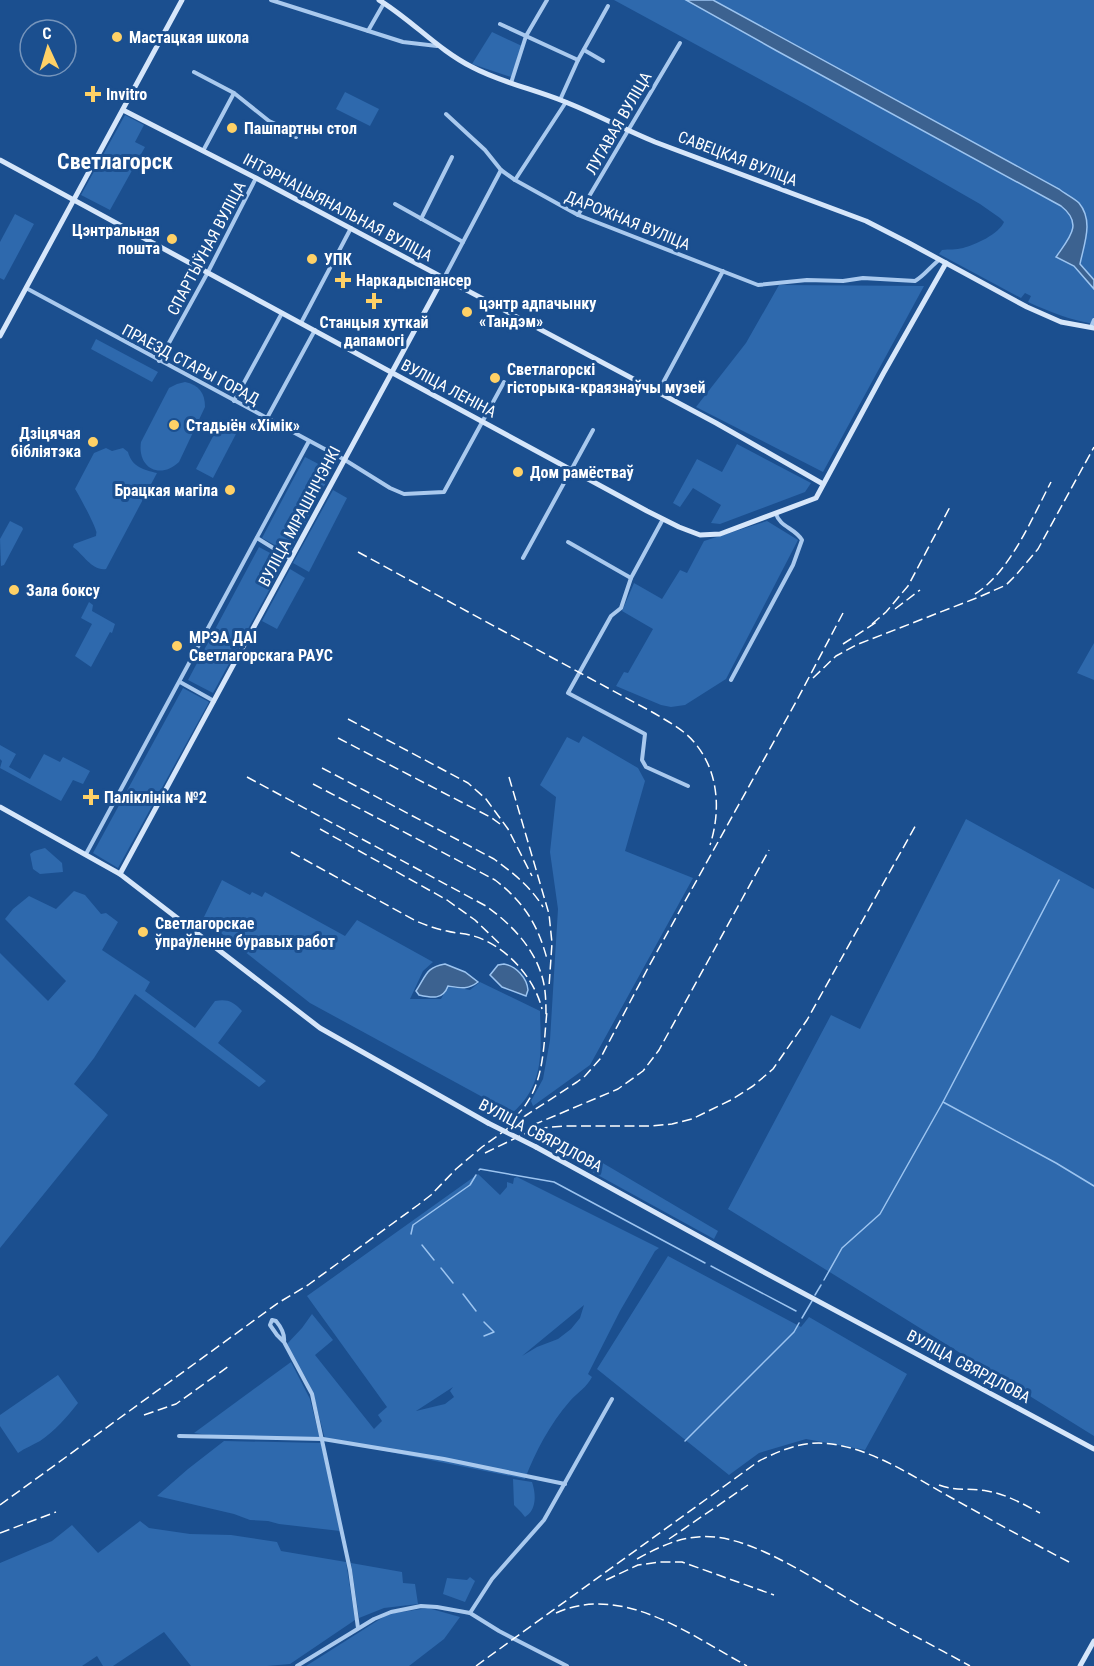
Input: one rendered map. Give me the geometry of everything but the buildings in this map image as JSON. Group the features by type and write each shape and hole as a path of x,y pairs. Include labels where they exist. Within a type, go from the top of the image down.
{"street":[{"path":"0,336 182,0"},
{"path":"271,0 403,42 440,46"},
{"path":"511,83 526,36 547,0"},
{"path":"368,31 381,1"},
{"name":"САВЕЦКАЯ ВУЛІЦА","path":"381,1 473,68 589,111 628,131 866,221 1027,307 1061,322 1093,328"},
{"path":"515,180 563,101 578,60 608,6"},
{"path":"500,24 578,60"},
{"name":"ЛУГАВАЯ ВУЛІЦА","path":"578,215 680,43"},
{"path":"584,50 603,61"},
{"path":"194,72 234,93 269,121 296,137"},
{"path":"203,151 234,93"},
{"name":"ІНТЭРНАЦЫЯНАЛЬНАЯ ВУЛІЦА","path":"123,110 351,228 716,423 824,484"},
{"name":"ДАРОЖНАЯ ВУЛІЦА","path":"446,114 485,150 501,170 578,215 758,285 863,278 915,280 940,260"},
{"path":"421,219 452,157"},
{"name":"ВУЛІЦА ЛЕНІНА","path":"0,160 571,470 663,519 700,535 720,534 816,498 946,263"},
{"name":"ВУЛІЦА МІРАШНІЧЭНКІ","path":"120,874 501,170"},
{"name":"СПАРТЫЎНАЯ ВУЛІЦА","path":"159,361 256,178"},
{"path":"394,204 463,242"},
{"path":"301,323 351,228"},
{"path":"657,392 723,270"},
{"name":"ПРАЕЗД СТАРЫ ГОРАД","path":"26,288 404,494 444,492 483,422"},
{"path":"234,401 282,313"},
{"path":"1093,328 1094,320"},
{"path":"267,418 315,330"},
{"path":"483,422 504,382"},
{"path":"523,558 593,430"},
{"path":"86,854 309,441"},
{"path":"731,680 793,565 802,540 799,534 778,521 776,514"},
{"path":"663,519 631,578 621,608 611,616 568,693 645,734 642,759 646,766 688,786"},
{"path":"257,538 291,559"},
{"path":"568,542 631,578"},
{"path":"180,682 214,701"},
{"name":"ВУЛІЦА СВЯРДЛОВА","path":"0,807 120,874 320,1028 760,1270 1094,1449"},
{"path":"284,1342 285,1336 280,1325 272,1320 270,1325 284,1342 312,1395 350,1570 358,1628"},
{"path":"470,1613 492,1579 544,1520 612,1399"},
{"path":"179,1436 323,1438 444,1459 566,1484"},
{"path":"297,1666 358,1628 391,1612 421,1606 470,1613 567,1666"},
{"path":"1080,1666 1094,1641"}],"shaded area":[{"path":"614,0 1094,0 1094,324 1060,315 1028,302 1031,296 1025,293 1021,298 939,254 942,250 960,249 974,244 992,235 1001,226 1004,222 980,204 807,105"},
{"path":"686,0 713,0 1075,199 1084,210 1087,225 1080,264 1094,280 1094,289 1074,266 1056,257 1069,237 1073,225 1072,219 1061,206"},
{"path":"492,32 522,46 511,77 472,64"},
{"path":"345,92 379,109 370,126 336,109"},
{"path":"125,115 144,125 135,142 145,147 110,210 81,195"},
{"path":"15,214 34,224 4,280 0,278 0,242"},
{"path":"779,285 924,286 823,472 696,407 746,343"},
{"path":"96,339 158,372 152,382 91,349"},
{"name":"Стадыён «Хімік»","path":"185,382 200,390 205,407 179,462 164,470 151,468 143,459 141,442 169,388"},
{"path":"220,423 237,432 213,478 196,469"},
{"path":"737,444 811,483 805,492 720,524 711,523 721,505 693,488 680,507 673,503 697,459 722,472"},
{"path":"106,448 112,451 123,448 136,464 143,469 157,473 106,569 101,569 92,565 73,547 74,544 96,536 95,528 75,489 94,453"},
{"path":"305,457 332,471 289,553 262,538"},
{"path":"333,490 347,498 309,572 293,563"},
{"path":"10,521 23,529 4,565 1,566 0,539"},
{"path":"767,521 798,540 726,679 685,705 671,707 616,686 624,672 628,673 653,629 622,611 634,583 662,599 680,570 687,573 704,541"},
{"path":"259,547 285,561 213,693 188,680"},
{"path":"290,569 305,578 277,629 262,621"},
{"path":"89,602 93,605 92,611 115,624 91,667 75,656 92,624 81,618"},
{"path":"1094,643 1094,680 1077,673"},
{"path":"183,688 209,702 118,868 93,853"},
{"path":"583,736 638,768 645,781 625,851 693,878 590,1065 533,1106 531,1101 543,1079 550,1040 558,909 550,852 556,797 540,785 567,737 579,743"},
{"path":"0,745 16,754 9,767 30,779 44,754 60,762 63,757 90,771 83,784 73,780 61,801 0,768 2,761"},
{"path":"966,819 1094,889 1094,1436 728,1209 831,1015 860,1029"},
{"path":"45,848 62,863 63,872 40,874 33,869 30,854"},
{"path":"222,880 250,895 252,892 262,897 265,892 345,936 357,920 433,962 423,971 410,999 441,999 448,986 470,990 480,982 540,1011 539,1066 536,1079 523,1102 512,1113 310,1003 203,919"},
{"path":"74,891 85,895 101,914 106,913 118,922 102,950 150,982 145,991 195,1028 215,1001 230,1002 239,1008 242,1011 218,1043 266,1081 259,1087 135,994 94,1058 74,1084 108,1115 0,1248 0,953 48,1001 66,981 5,919 29,896 56,909"},
{"path":"445,964 465,972 478,982 460,988 448,986 443,994 437,997 419,995 416,991 427,973 434,967"},
{"path":"498,965 513,967 523,977 528,990 526,996 502,987 490,975"},
{"path":"544,1133 557,1136 718,1231 714,1239 534,1140 536,1135"},
{"path":"478,1174 500,1195 507,1187 507,1182 513,1184 514,1178 517,1177 659,1248 655,1251 620,1311 588,1374 592,1377 563,1410 550,1429 525,1479 325,1439 307,1380 286,1345 312,1314 333,1340 315,1355 374,1429 382,1421 378,1415 387,1407 307,1296","holes":["584,1305 580,1318 571,1329 558,1339 522,1356","453,1387 450,1391 454,1397 445,1404 416,1411"]},
{"path":"668,1256 801,1327 809,1317 907,1374 865,1450 806,1439 759,1453 729,1475 597,1369"},
{"path":"291,1362 310,1399 320,1439 194,1433"},
{"path":"58,1375 78,1403 51,1433 18,1453 0,1426 0,1415"},
{"path":"224,1441 321,1443 340,1531 250,1520 234,1514 157,1496"},
{"path":"513,1479 532,1482 534,1506 525,1517 514,1505"},
{"path":"140,1521 149,1528 190,1534 231,1535 277,1542 281,1551 346,1562 355,1620 290,1664 191,1666 164,1632 113,1666 103,1666 97,1656 82,1666 0,1666 0,1563 52,1541 72,1525 98,1553"},
{"path":"351,1563 402,1572 403,1583 415,1584 418,1604 384,1608 359,1618"},
{"path":"470,1577 475,1581 465,1602 443,1594 447,1578 467,1580"},
{"path":"428,1608 460,1617 444,1639 409,1666 306,1666 388,1614"}],"waterway":[{"path":"824,1280 842,1248 880,1214 943,1102 1059,880"},
{"path":"943,1102 1094,1186"},
{"path":"479,1170 554,1182 705,1263"},
{"path":"411,1234 413,1225 470,1185 476,1175"},
{"path":"422,1245 434,1260"},
{"path":"711,1266 796,1311"},
{"path":"441,1268 453,1283"},
{"path":"815,1295 821,1285"},
{"path":"463,1294 476,1311"},
{"path":"802,1318 812,1301"},
{"path":"484,1322 494,1332 484,1336"},
{"path":"685,1441 794,1332 799,1323"}],"railway":[{"path":"813,678 836,656 856,645 1006,585 1038,549 1094,447"},
{"path":"975,594 988,584 1009,558 1051,482"},
{"path":"872,624 886,612 908,586 951,505"},
{"path":"358,552 652,712 685,733 702,753 713,778 716,792 716,819 710,845"},
{"path":"895,609 920,590"},
{"path":"0,1505 278,1303 308,1285 418,1205 482,1147 585,1076 600,1059 843,613"},
{"path":"843,644 878,621"},
{"path":"348,719 468,783 486,799 508,829 532,876"},
{"path":"338,738 500,824"},
{"path":"322,768 494,859 527,886 543,907"},
{"path":"247,777 486,906 495,913 521,938 534,957 544,985 546,1018"},
{"path":"509,777 549,914 552,943 549,987"},
{"path":"313,784 495,880 514,897 528,915 539,935 547,959"},
{"path":"485,1153 541,1128 672,1124 692,1119 731,1100 753,1086 773,1069 807,1020 917,823"},
{"path":"320,829 447,900 475,920 501,945"},
{"path":"533,1125 618,1089 643,1071 659,1050 769,850"},
{"path":"291,852 416,921 439,929 470,935 494,945 524,973 542,1009"},
{"path":"515,1117 532,1094 541,1068 547,1011"},
{"path":"144,1415 176,1404 229,1366"},
{"path":"476,1666 759,1461 778,1452 806,1444 838,1445 882,1460 1071,1563"},
{"path":"669,1539 748,1485"},
{"path":"939,1485 994,1492 1040,1513"},
{"path":"0,1533 56,1512"},
{"path":"637,1559 665,1545 694,1537 733,1540 790,1565 970,1666"},
{"path":"606,1580 638,1565 682,1562 774,1595"},
{"path":"556,1613 581,1605 606,1604 631,1608 679,1628 747,1666"}],"place":[{"name":"Мастацкая школа","path":"117,37"},
{"name":"Invitro","path":"93,94"},
{"name":"Пашпартны стол","path":"232,128"},
{"name":"Цэнтральная пошта","path":"172,239"},
{"name":"УПК","path":"312,259"},
{"name":"Наркадыспансер","path":"343,280"},
{"name":"Станцыя хуткай дапамогі","path":"374,301"},
{"name":"цэнтр адпачынку «Тандэм»","path":"467,312"},
{"name":"Светлагорскі гісторыка-краязнаўчы музей","path":"495,378"},
{"name":"Стадыён «Хімік»","path":"174,425"},
{"name":"Дзіцячая бібліятэка","path":"93,442"},
{"name":"Дом рамёстваў","path":"518,472"},
{"name":"Брацкая магіла","path":"230,490"},
{"name":"Зала боксу","path":"14,590"},
{"name":"МРЭА ДАІ Светлагорскага РАУС","path":"177,646"},
{"name":"Паліклініка №2","path":"91,797"},
{"name":"Светлагорскае ўпраўленне буравых работ","path":"143,932"}],"district":[{"name":"Светлагорск","path":"115,161"}]}
